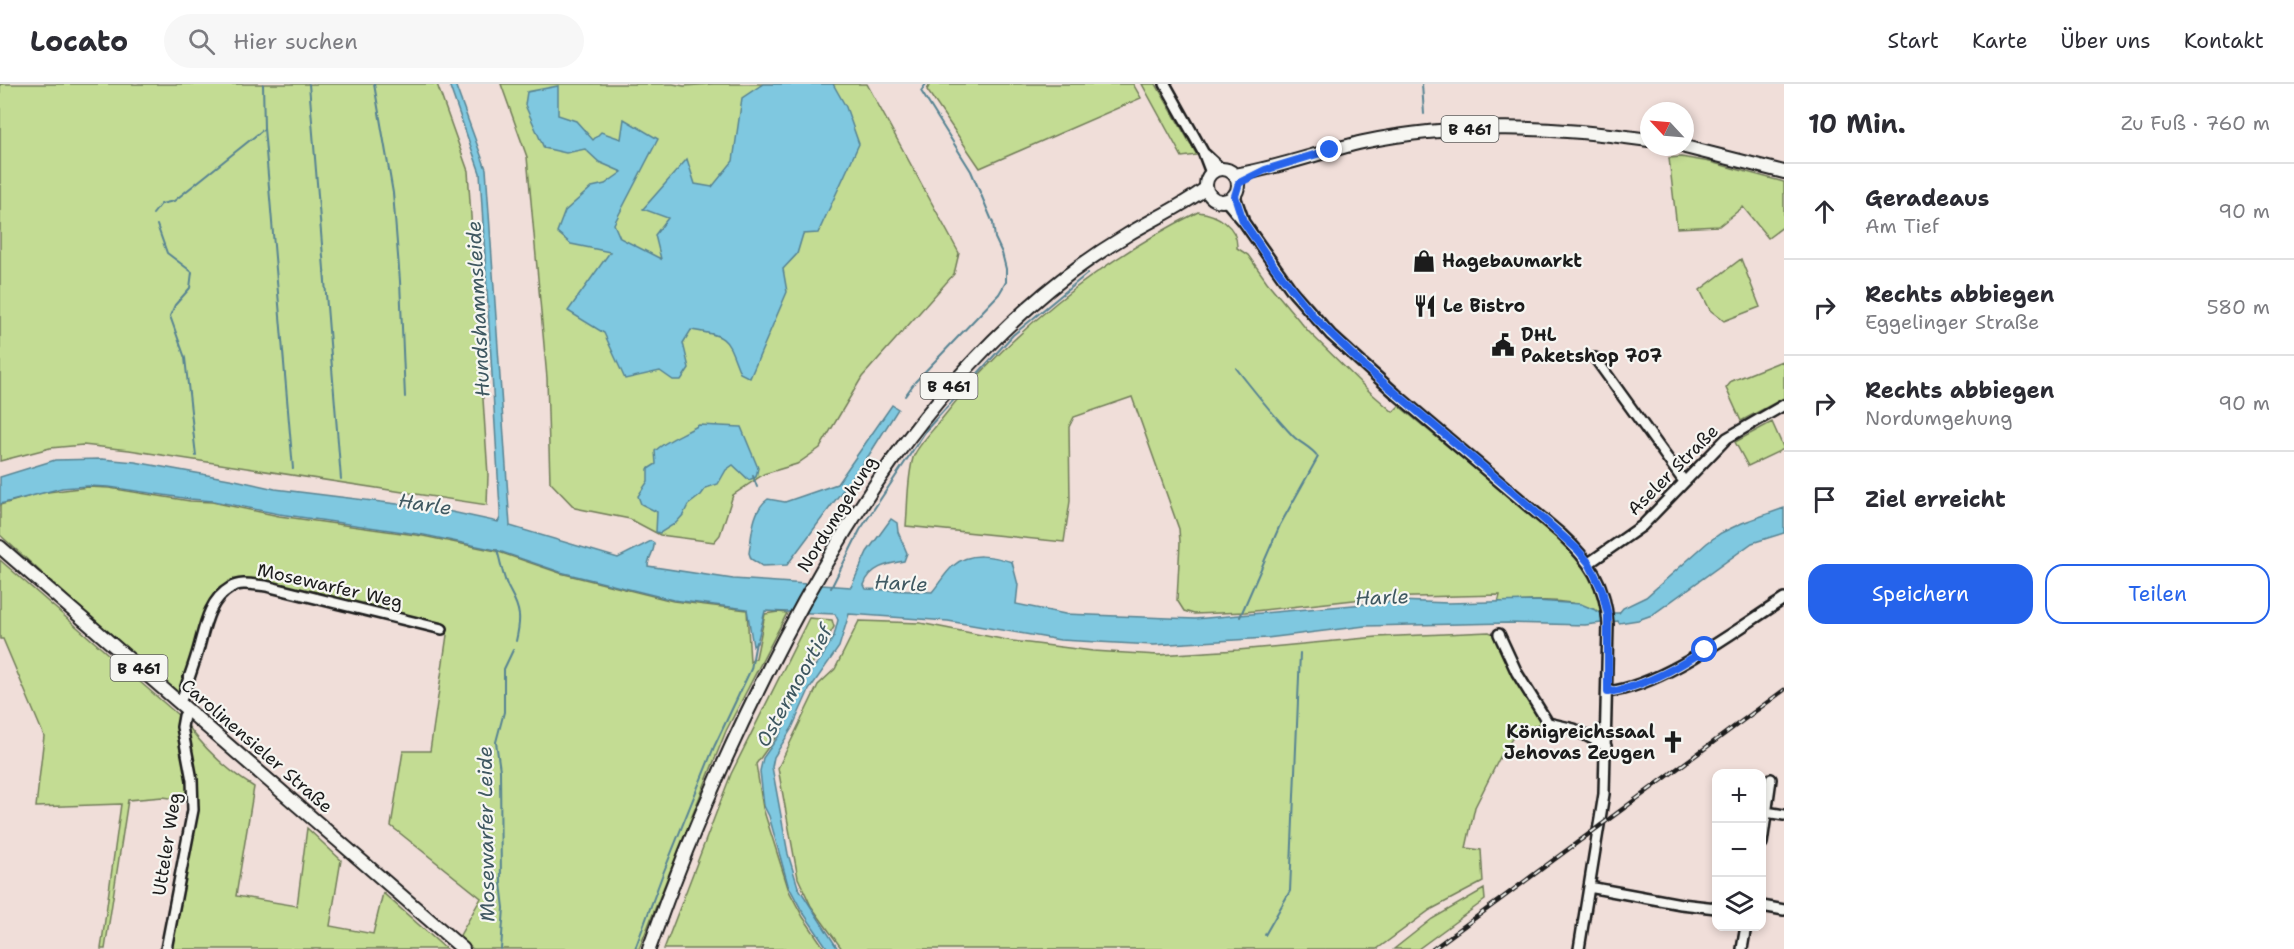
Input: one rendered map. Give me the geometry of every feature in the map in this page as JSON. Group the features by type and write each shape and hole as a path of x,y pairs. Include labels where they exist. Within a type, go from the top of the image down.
{"main road":[{"name":"B 461","path":"1216,171 1231,171 1237,179 1293,160 1364,142 1449,129 1549,128 1640,139"},
{"path":"1694,149 1784,172"},
{"path":"1216,171 1206,182 1208,192 1215,200 1230,199 1237,179"},
{"name":"Nordumgehung","path":"649,949 682,857 722,764 794,620 817,578 899,450 958,375 1030,306 1068,275 1126,235 1208,192"},
{"name":"Carolinensieler Straße","path":"0,547 463,949"}],"street":[{"path":"1166,84 1203,152 1216,171"},
{"path":"1230,199 1293,292 1331,335 1395,394 1577,549 1589,563 1602,590 1608,631 1605,786 1579,949"},
{"path":"1594,358 1683,480"},
{"name":"Aseler Straße","path":"1589,563 1642,526 1683,480 1727,438 1784,405"},
{"name":"Mosewarfer Weg","path":"183,706 183,696 206,621 214,604 219,596 231,587 241,584 266,586 442,629"},
{"path":"1608,692 1622,690 1675,668 1784,599"},
{"path":"1499,634 1517,673 1548,723 1574,729 1606,746"},
{"name":"Utteler Weg","path":"166,949 193,810 192,780 182,728 183,706"},
{"path":"1771,779 1766,812 1784,815"},
{"path":"1589,887 1712,907"},
{"path":"1766,907 1784,910"},
{"path":"1742,949 1745,931"}],"green space":[{"path":"0,84 437,84 468,171 488,475 487,505 129,450 83,445 50,448 0,461"},
{"path":"501,84 673,84 684,86 867,84 959,253 954,274 862,377 820,448 797,464 764,474 733,495 720,535 714,542 660,535 630,519 575,508 550,482 547,378 527,157"},
{"path":"930,84 1133,84 1141,98 980,168 927,90"},
{"path":"1142,84 1156,84 1197,155 1182,157"},
{"path":"1681,157 1710,162 1784,182 1784,226 1768,238 1743,207 1719,226 1677,228 1669,158"},
{"path":"1198,212 1219,218 1230,227 1234,233 1237,248 1248,255 1267,282 1308,331 1371,393 1393,412 1399,406 1570,548 1590,572 1602,613 1564,602 1498,603 1500,595 1372,598 1245,612 1194,614 1184,611 1177,600 1179,529 1132,397 1074,417 1069,427 1070,501 1064,542 906,526 910,475 915,454 925,439 995,358 1025,329 1090,277 1125,253"},
{"path":"1741,259 1760,307 1724,321 1710,310 1700,290"},
{"path":"1782,361 1784,398 1741,421 1726,388 1732,381"},
{"path":"1772,422 1784,449 1748,466 1735,442"},
{"path":"88,487 212,502 279,516 423,536 496,551 560,573 673,601 747,610 750,662 756,658 765,614 787,613 726,731 639,949 473,949 459,937 481,898 391,826 403,751 430,751 448,628 269,584 230,584 211,602 179,697 0,535 0,505 40,493"},
{"path":"0,560 178,715 178,733 188,781 185,800 163,797 128,800 105,949 101,949 121,804 36,807 44,736 3,639 0,639"},
{"path":"809,618 832,620 834,627 803,679 774,739 756,764 763,808 789,891 803,917 825,949 664,949 731,774"},
{"path":"859,621 920,623 1012,641 1093,651 1158,655 1377,637 1489,632 1496,635 1542,722 1513,737 1500,757 1475,807 1466,848 1481,850 1483,882 1430,910 1377,949 842,949 811,906 798,878 778,768 818,685 835,669"},
{"path":"185,722 216,758 254,787 236,896 297,906 307,828 341,860 330,926 373,934 383,893 446,949 170,949 196,809"},
{"path":"1484,889 1485,900 1418,949 1394,949 1432,919"}],"water":[{"path":"449,84 455,84 486,169 510,526 618,558 651,541 654,546 648,566 733,579 851,587 867,552 891,519 897,523 898,532 907,553 904,561 885,565 870,574 864,585 866,589 932,592 950,569 960,561 982,556 1012,562 1018,585 1016,604 1065,614 1195,619 1399,601 1448,603 1536,601 1581,604 1602,613 1619,613 1623,608 1646,597 1721,533 1784,508 1784,533 1752,543 1652,615 1619,623 1618,621 1585,625 1508,623 1365,626 1267,638 1154,645 1060,640 948,621 849,614 839,647 809,690 792,728 774,757 772,767 788,854 798,887 838,949 828,949 802,911 788,885 769,816 764,806 760,771 763,758 780,734 808,674 821,659 834,636 838,620 835,614 765,611 757,643 753,646 747,609 673,600 560,572 496,550 424,535 279,514 213,501 109,487 62,488 0,504 0,477 55,460 102,459 135,462 275,489 438,509 498,522 500,509 480,173"},
{"path":"763,84 833,84 846,107 859,144 818,233 803,234 797,254 783,269 787,292 750,378 740,373 725,341 713,334 691,330 683,343 689,368 681,380 673,380 660,371 625,379 604,333 568,311 610,252 571,244 557,232 565,211 592,187 605,184 622,172 599,162 585,149 566,153 544,148 525,105 527,92 558,86 558,115 576,121 593,140 601,132 621,139 624,119 658,139 614,224 620,238 661,259 655,235 668,218 643,209 687,159 695,184 712,187 733,161 742,98"},
{"path":"892,405 898,409 869,455 787,565 762,566 751,559 749,553 754,523 763,504 768,499 785,502 837,484"},
{"path":"699,425 741,427 758,468 756,477 749,480 733,465 726,470 718,484 706,488 688,505 676,523 660,533 656,532 657,512 641,504 638,496 648,481 648,469 656,464 655,451 670,440"}],"waterway":[{"path":"263,84 264,128 293,469"},
{"path":"309,84 341,479"},
{"path":"374,84 393,193 400,281 405,397"},
{"path":"905,396 915,382 999,294 1006,282 1006,269 995,238 993,223 971,171 921,91 926,84"},
{"path":"1422,84 1424,114"},
{"path":"153,214 161,204 174,201 264,129"},
{"path":"157,225 167,253 192,272 190,288 175,305 170,316 185,358 196,456"},
{"path":"831,588 860,530 927,429 1013,335 1088,273"},
{"path":"1236,368 1285,428 1318,457 1280,525 1240,617"},
{"path":"753,476 757,487"},
{"name":"Mosewarfer Leide","path":"497,550 506,582 518,610 519,627 516,641"},
{"path":"635,949 714,747 751,669 756,642"},
{"name":"Mosewarfer Leide","path":"501,949 504,908 501,883 500,770 496,742 504,712 504,669 513,650"},
{"path":"1265,935 1290,891 1300,653"}],"railway":[{"path":"1433,949 1784,690"}],"place":[{"name":"Hagebaumarkt","path":"1424,261"},
{"name":"Le Bistro","path":"1425,306"},
{"name":"DHL Paketshop 707","path":"1503,345"},
{"name":"Königreichssaal Jehovas Zeugen","path":"1673,742"}],"route":[{"path":"1330,150 1265,170 1239,183 1235,196 1243,221 1293,292 1331,335 1365,367 1521,499 1583,555 1598,579 1608,615 1608,692 1622,690 1675,668 1705,650"}],"water label":[{"name":"Hundshammsleide","path":"478,309"},
{"name":"Harle","path":"425,504"},
{"name":"Harle","path":"901,583"},
{"name":"Harle","path":"1382,597"},
{"name":"Ostermoortief","path":"794,686"}]}
